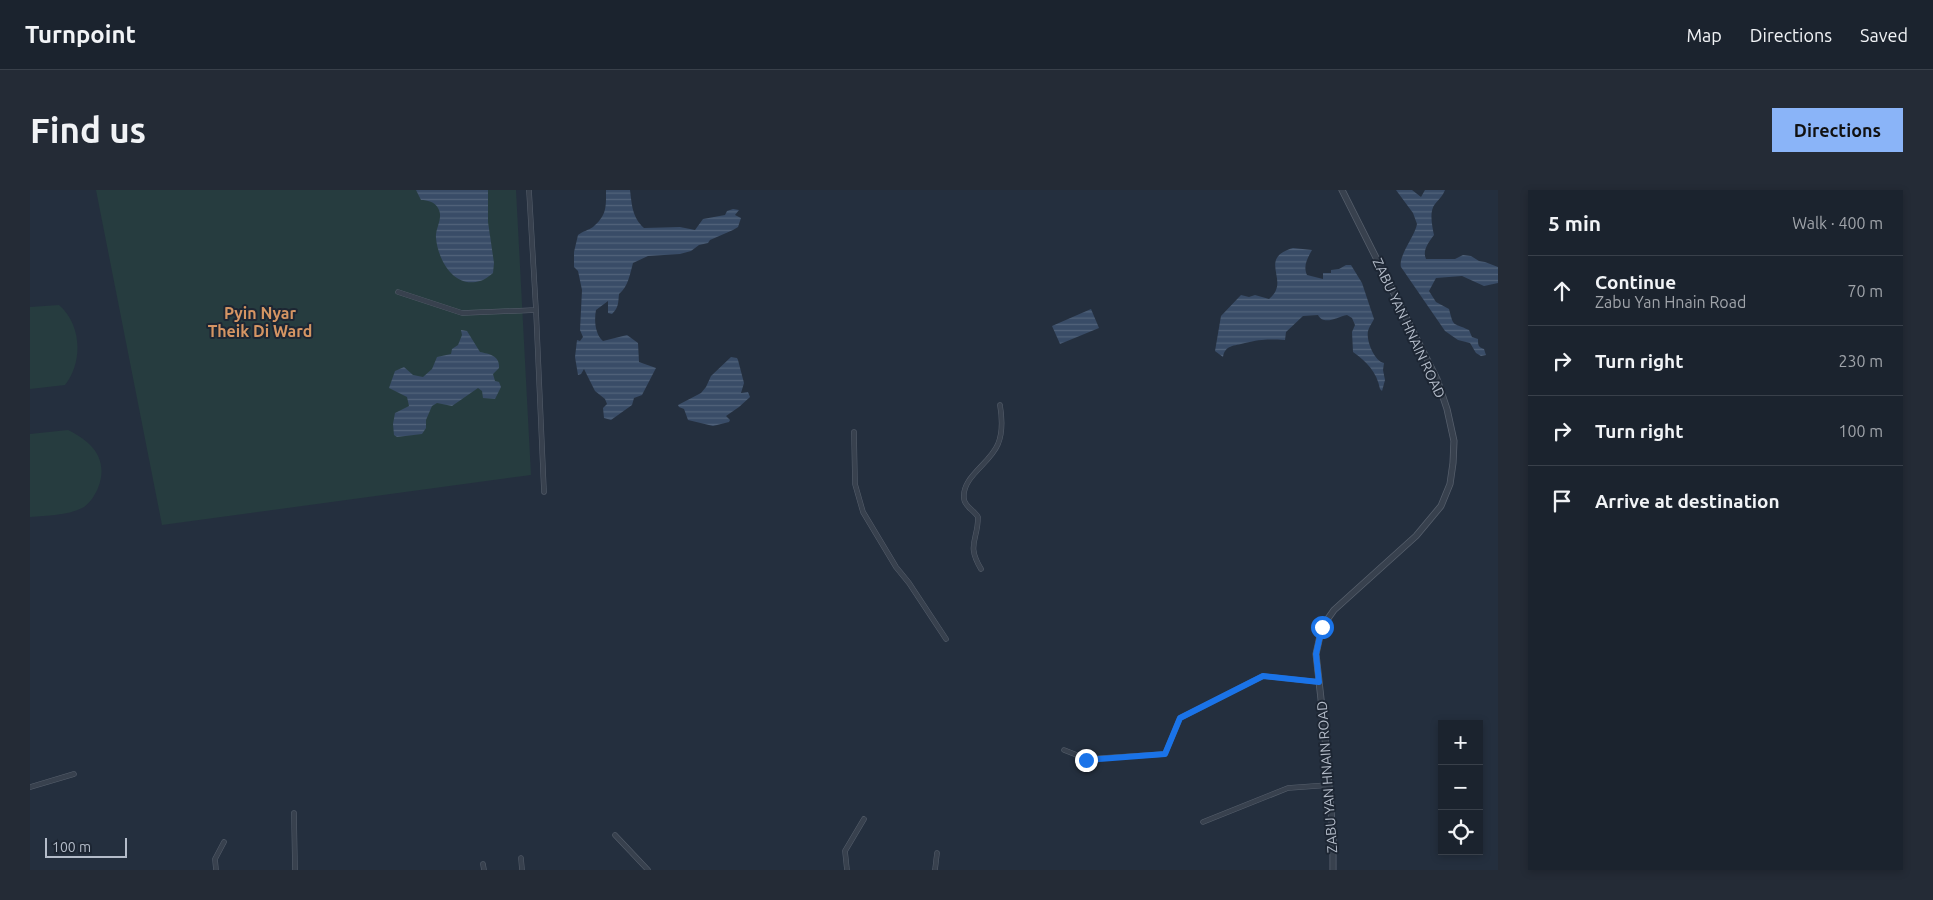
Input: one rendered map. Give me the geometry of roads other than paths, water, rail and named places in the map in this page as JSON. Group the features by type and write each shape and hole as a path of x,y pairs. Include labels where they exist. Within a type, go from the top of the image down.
{"street":[{"path":"528,190 536,310 544,492"},
{"name":"ZABU YAN HNAIN ROAD","path":"1333,870 1333,835 1316,654 1322,627 1334,610 1416,536 1441,506 1450,484 1454,442 1447,409 1437,380 1342,190"},
{"path":"398,292 462,313 536,310"},
{"path":"981,569 974,558 972,547 978,517 964,500 964,492 971,476 982,468 999,442 1002,417 1000,405"},
{"path":"854,432 856,484 863,512 896,567 910,583 946,639"},
{"path":"1064,750 1086,760 1165,754 1180,718 1263,676 1319,682"},
{"path":"30,787 74,774"},
{"path":"1204,822 1288,788 1329,786"},
{"path":"294,813 295,870"},
{"path":"847,870 845,851 864,819"},
{"path":"615,834 648,870"},
{"path":"216,870 216,859 224,842"},
{"path":"935,870 937,853"},
{"path":"522,858 522,870"},
{"path":"482,864 484,870"}],"water":[{"path":"416,190 488,190 488,222 494,263 493,273 487,278 471,282 462,281 449,271 437,246 436,238 440,212 433,203 421,200"},
{"path":"606,190 630,190 635,215 644,228 680,227 695,230 703,219 725,215 727,211 733,209 739,210 735,215 741,218 738,227 710,240 708,243 699,245 691,251 680,254 648,256 633,263 627,284 619,294 616,309 612,314 608,313 608,301 596,310 596,327 598,335 603,341 627,335 638,343 639,362 656,368 642,395 634,398 632,405 611,420 604,418 603,408 607,404 605,399 595,391 584,369 578,375 575,357 577,340 580,341 583,337 580,330 582,290 578,271 574,267 574,252 578,235 593,227 601,219 606,206"},
{"path":"1396,190 1412,190 1421,197 1425,190 1445,190 1433,207 1434,235 1425,249 1426,259 1455,259 1463,255 1471,256 1479,261 1498,267 1498,283 1484,286 1462,276 1436,278 1429,291 1436,302 1449,309 1455,324 1469,330 1472,337 1478,339 1479,346 1484,349 1486,355 1481,356 1476,353 1470,343 1458,340 1445,331 1401,267 1402,257 1417,224 1413,213"},
{"path":"1293,248 1312,250 1307,259 1307,275 1323,279 1323,273 1331,273 1331,270 1351,265 1362,283 1374,319 1368,330 1368,335 1374,354 1384,363 1385,380 1382,391 1370,368 1353,352 1352,332 1355,325 1352,318 1347,315 1331,320 1324,320 1318,315 1303,316 1286,332 1285,340 1260,340 1234,346 1226,350 1223,357 1215,351 1221,316 1241,295 1249,297 1255,295 1269,299 1275,292 1277,285 1275,264 1277,258 1282,253"},
{"path":"1091,309 1099,328 1060,344 1052,326"},
{"path":"461,330 467,331 480,352 491,355 498,361 499,368 493,374 495,381 499,382 501,387 495,399 483,398 482,391 478,388 452,406 437,403 432,406 426,420 426,428 422,434 397,437 394,435 393,424 395,413 409,406 407,397 389,388 395,371 404,367 413,375 423,377 432,369 437,357 451,354 452,349 458,345 462,335"},
{"path":"731,357 738,360 744,383 741,393 748,392 750,397 726,416 730,420 729,422 713,426 688,420 684,409 678,405 701,393 711,376"}],"district":[{"name":"Pyin Nyar Theik Di Ward","path":"260,322"}]}
